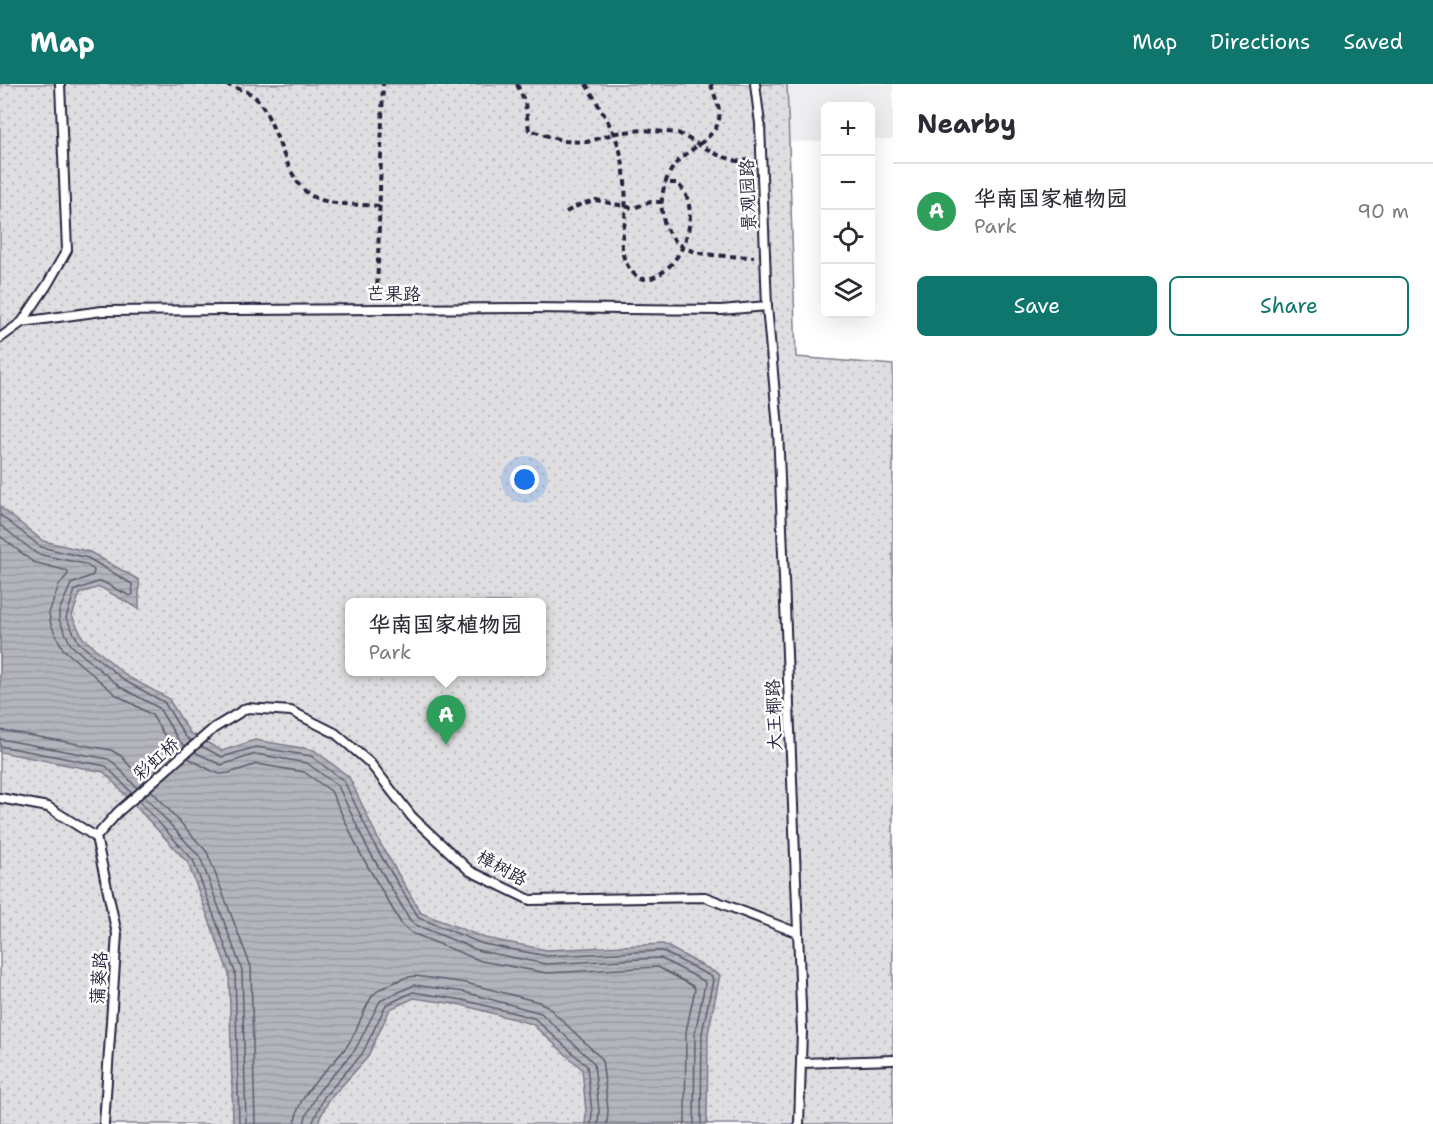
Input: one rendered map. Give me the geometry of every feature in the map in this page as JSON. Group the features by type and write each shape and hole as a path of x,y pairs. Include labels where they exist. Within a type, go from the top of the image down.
{"lane":[{"path":"0,338 22,322 47,285 66,250 60,84"},
{"name":"景观园路","path":"754,84 760,124 767,306"},
{"name":"芒果路","path":"22,322 102,311 721,310 767,306"},
{"name":"大王椰路","path":"767,306 778,428 802,1030 800,1124"},
{"name":"樟树路","path":"214,728 247,708 291,711 334,733 370,763 412,817 470,871 530,900 705,897 798,933"},
{"name":"彩虹桥","path":"96,837 118,812 214,728"},
{"path":"0,798 48,807 96,837"},
{"name":"蒲葵路","path":"96,837 117,934 104,1124"},
{"path":"801,1063 893,1060"}],"path":[{"path":"226,84 243,89 255,97 266,112 302,190 316,198 380,206"},
{"path":"376,309 383,84"},
{"path":"517,84 525,103 529,130 564,141 587,142 643,130 678,133 736,161 762,160"},
{"path":"586,84 607,118 621,152 625,177 622,249 625,261 632,273 640,279 653,278 666,270 682,246 691,224 685,191 677,183 665,183"},
{"path":"711,84 720,111 717,126 678,162 666,179 661,205 666,228 682,246 692,251 765,258"},
{"path":"566,212 581,204 596,200 633,208 651,202 662,202"}],"shaded area":[{"path":"0,84 787,84 796,357 893,365 893,1124 0,1124"},
{"path":"787,84 893,84 893,139 875,139 875,102 821,102 821,141 789,142"}],"water":[{"path":"0,507 43,541 90,552 139,580 139,609 100,587 80,593 72,616 83,638 128,677 168,698 190,733 222,751 255,740 314,750 349,777 380,843 421,913 485,938 547,950 663,944 720,975 708,1034 707,1124 585,1124 582,1069 532,1024 462,1005 414,998 390,1009 367,1058 329,1100 317,1124 233,1124 229,974 188,863 104,772 0,752"}],"place":[{"name":"华南国家植物园","path":"446,745"}]}
